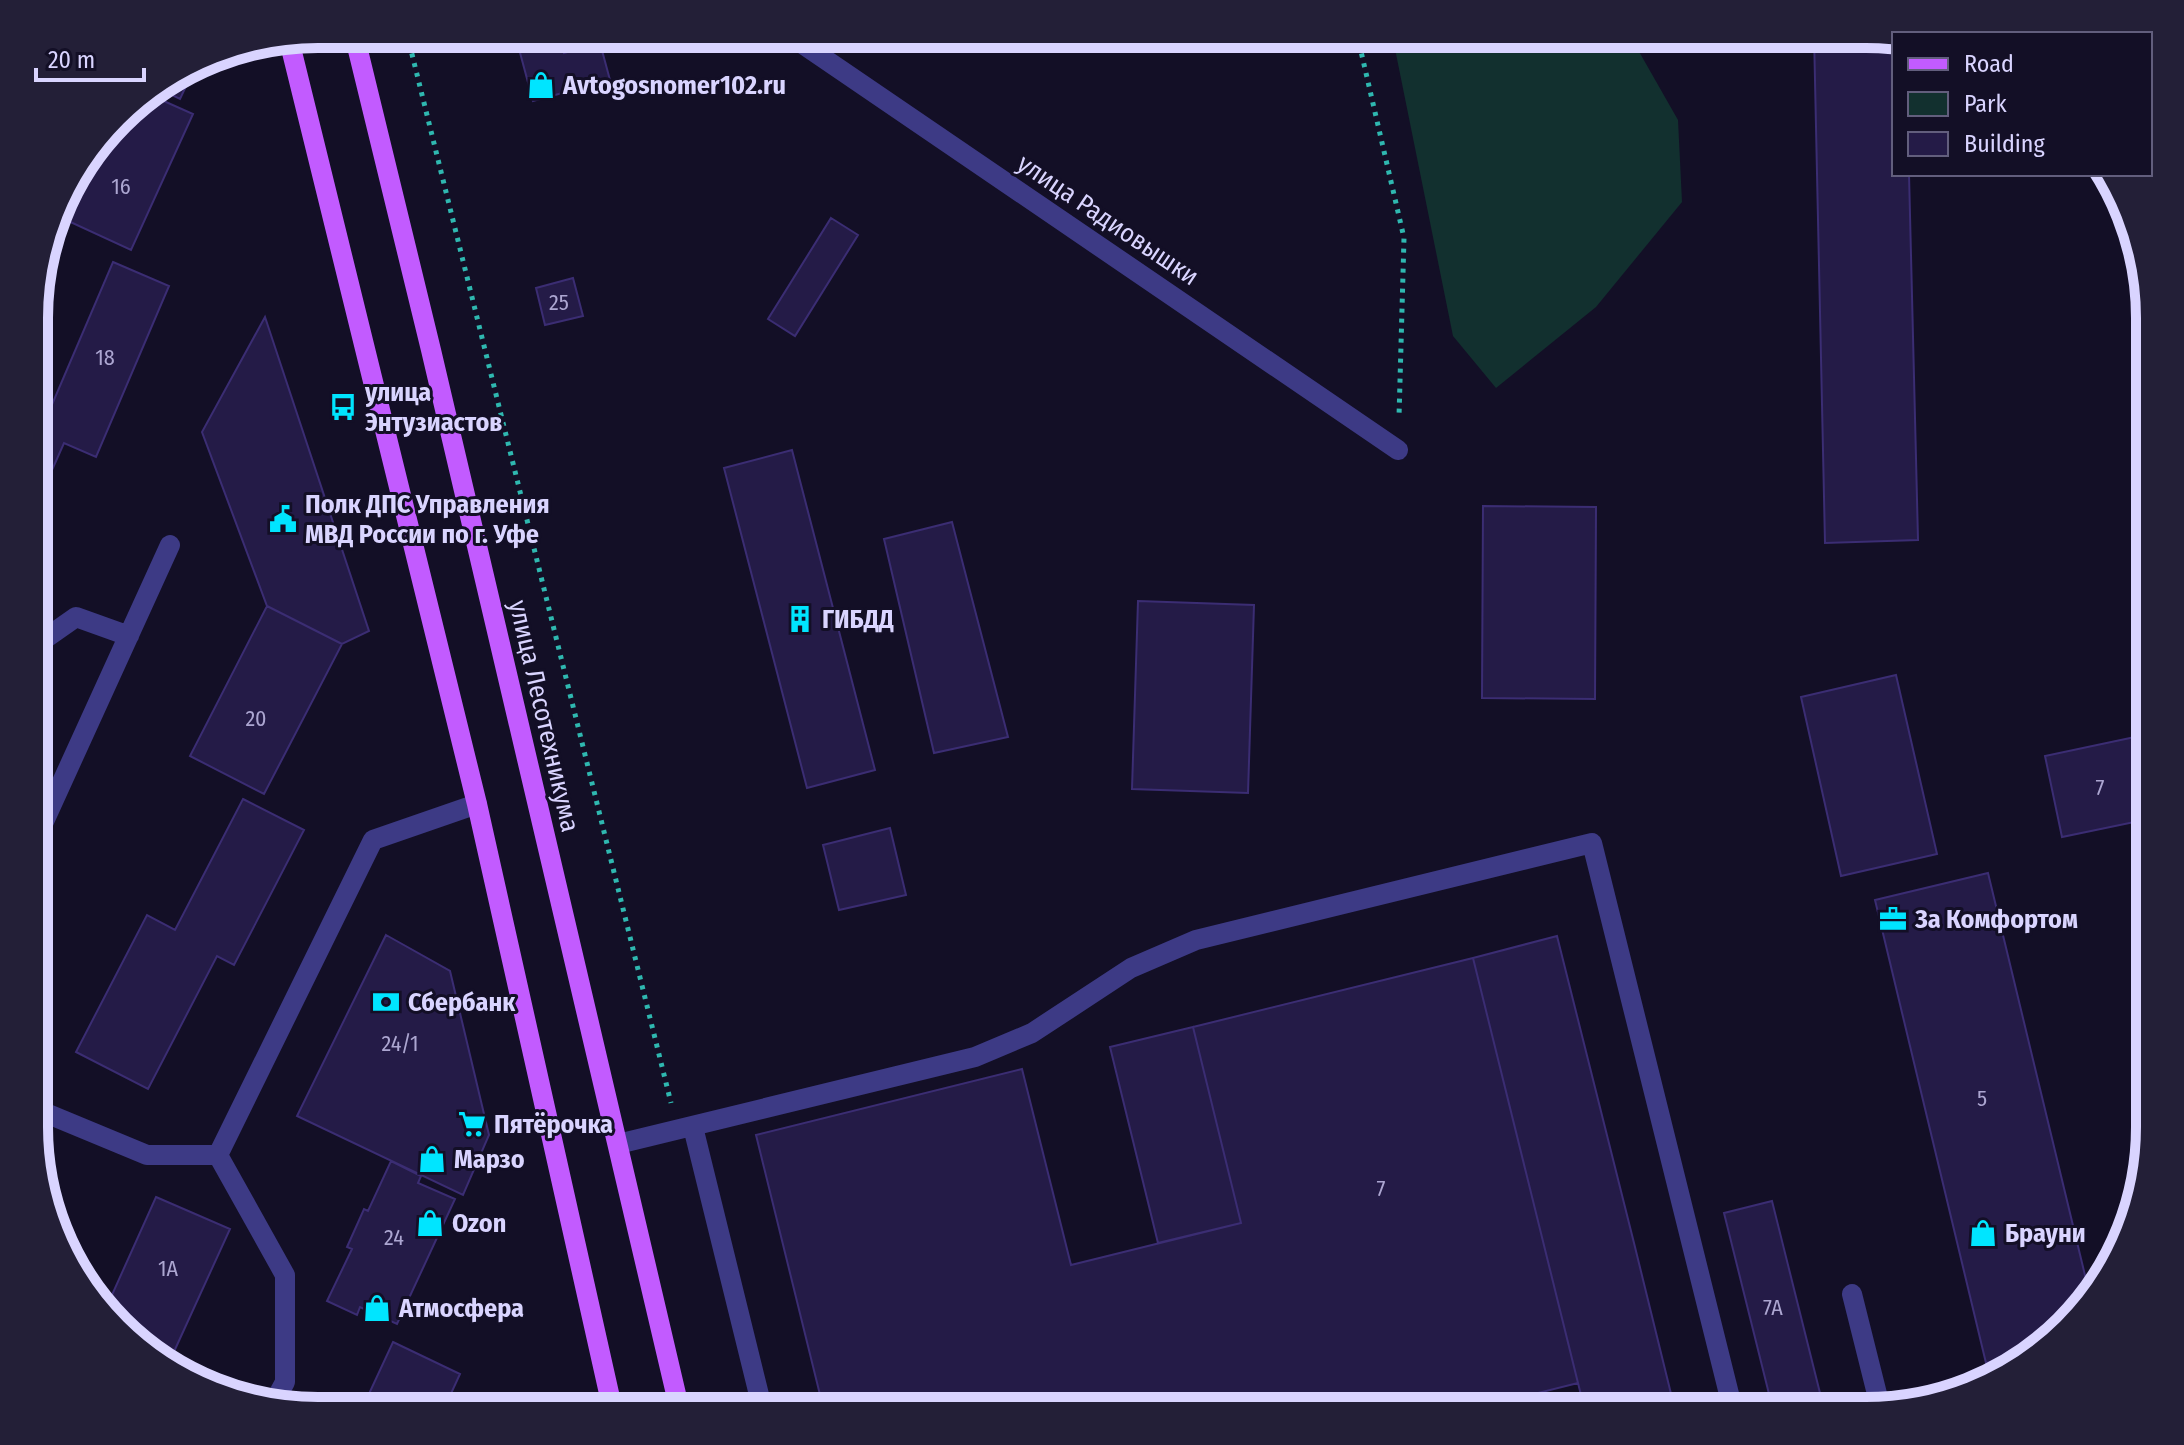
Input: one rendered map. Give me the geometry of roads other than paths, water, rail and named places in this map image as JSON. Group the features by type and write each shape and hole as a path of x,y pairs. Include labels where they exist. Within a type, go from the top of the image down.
{"main road":[{"name":"улица Лесотехникума","path":"358,49 677,1397"},
{"path":"291,50 477,804 610,1397"}],"lane":[{"name":"улица Радиовышки","path":"810,49 1398,450"},
{"path":"48,813 170,545"},
{"path":"48,637 76,617 129,636"},
{"path":"218,1155 373,840 477,804"},
{"path":"618,1144 975,1057 1032,1033 1131,968 1196,940 1592,843 1730,1396"},
{"path":"48,1114 147,1155 218,1155"},
{"path":"685,1128 759,1397"},
{"path":"218,1155 285,1275 285,1382 278,1394"},
{"path":"1852,1294 1878,1396"}],"place":[{"name":"Avtogosnomer102.ru","path":"541,85"},
{"name":"улица Энтузиастов","path":"343,407"},
{"name":"Полк ДПС Управления МВД России по г. Уфе","path":"283,519"},
{"name":"ГИБДД","path":"800,619"},
{"name":"За Комфортом","path":"1893,919"},
{"name":"Сбербанк","path":"386,1002"},
{"name":"Пятёрочка","path":"472,1124"},
{"name":"Марзо","path":"432,1159"},
{"name":"Ozon","path":"430,1223"},
{"name":"Брауни","path":"1983,1233"},
{"name":"Атмосфера","path":"377,1308"}]}
